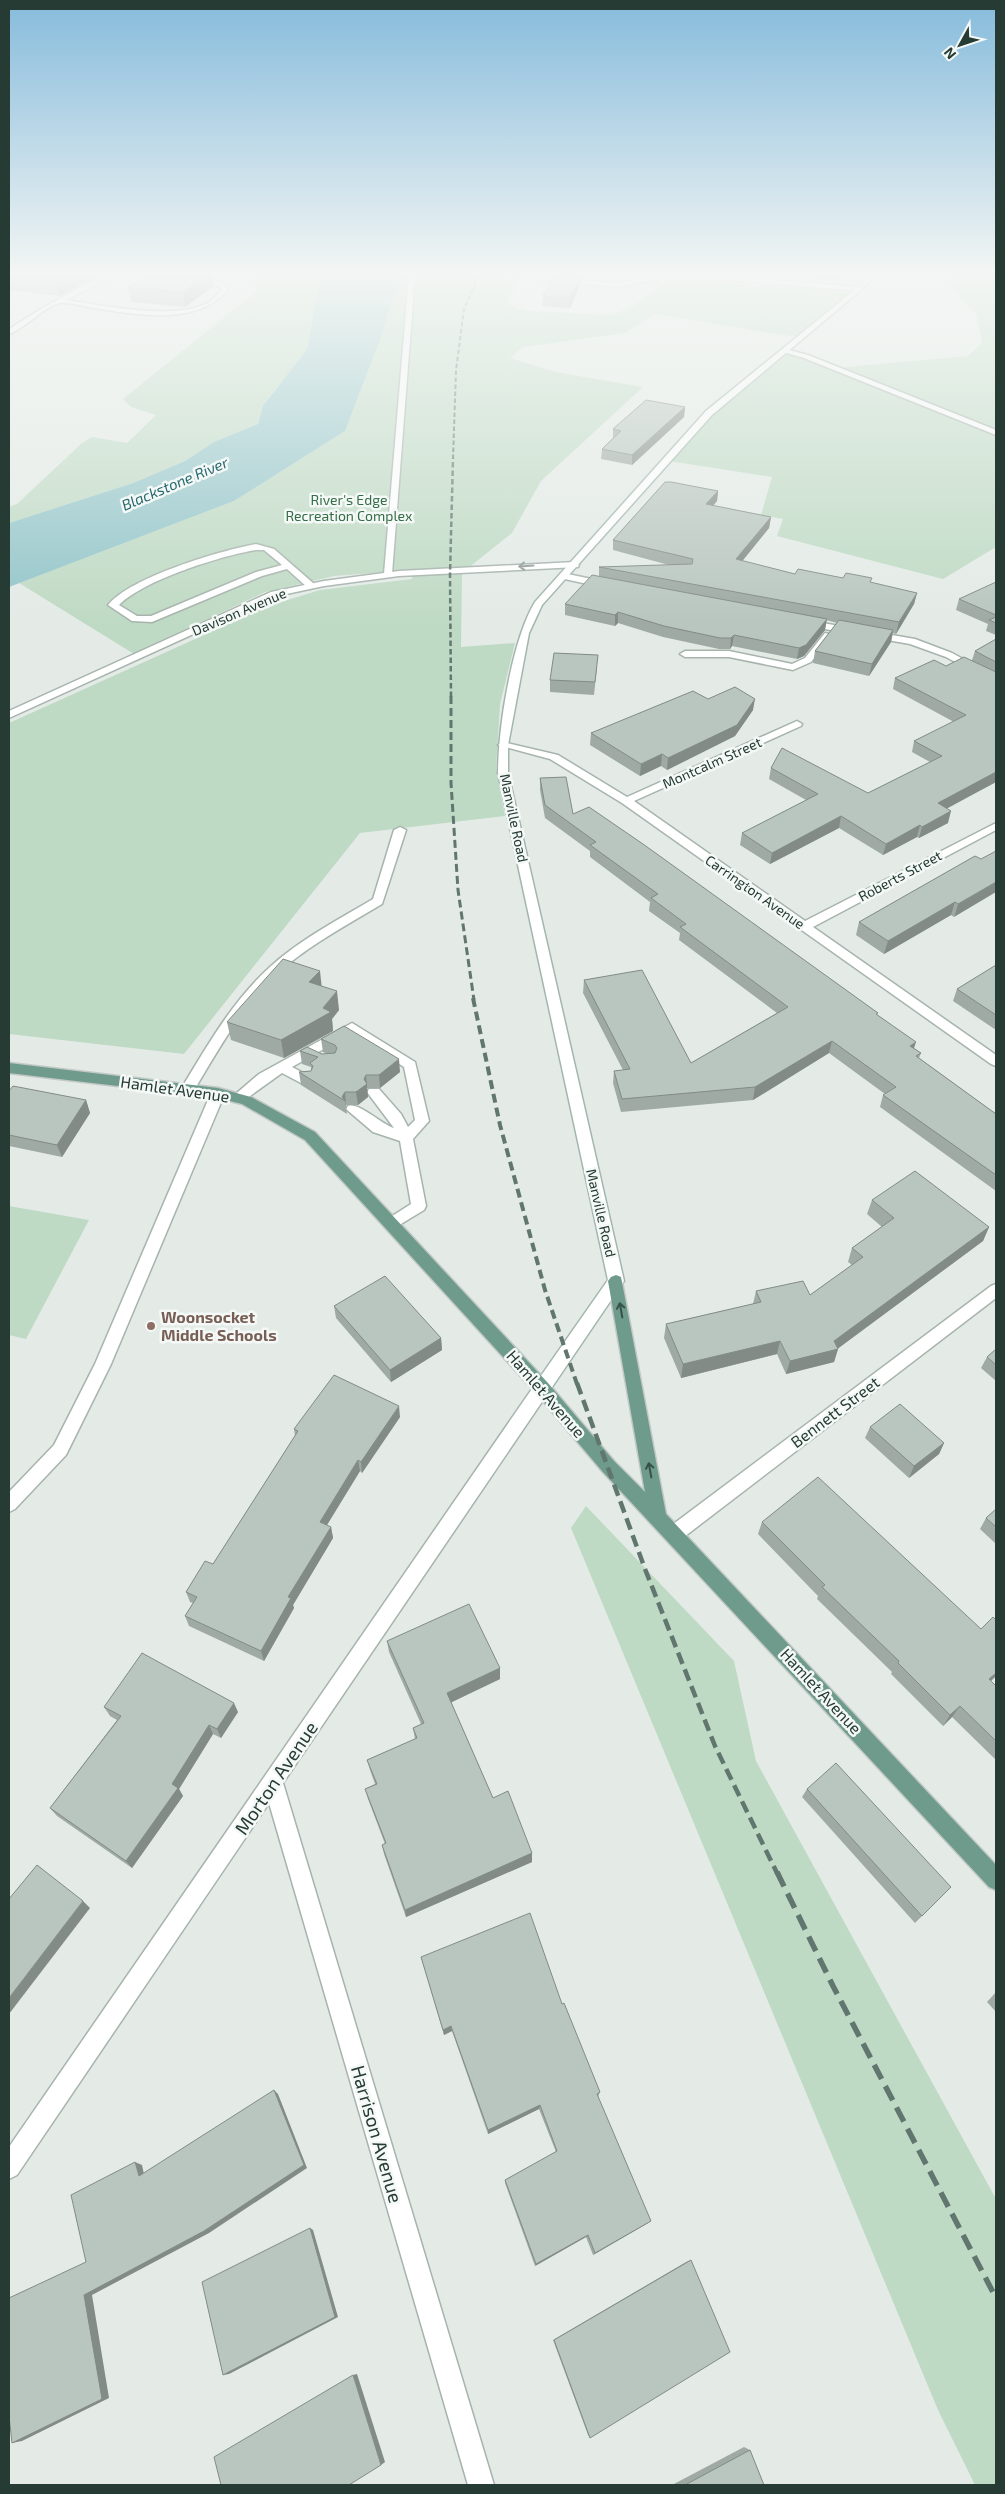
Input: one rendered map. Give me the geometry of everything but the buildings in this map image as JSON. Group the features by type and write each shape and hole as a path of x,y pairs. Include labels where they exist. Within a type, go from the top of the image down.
{"main road":[{"name":"Hamlet Avenue","path":"9,1068 218,1093 246,1100 310,1136 542,1388 608,1466 674,1534 996,1880"},
{"path":"616,1281 658,1518"}],"street":[{"path":"388,574 403,388"},
{"name":"Manville Road","path":"542,1388 616,1281 504,773 503,745 524,633 538,604 575,565 709,413 739,388"},
{"path":"886,388 996,433"},
{"path":"287,566 259,574 152,619 135,618 113,604 127,593 182,570 226,553 251,547 265,547 310,585"},
{"name":"Davison Avenue","path":"9,715 274,594 310,585 388,574 546,564 575,565"},
{"path":"563,576 621,588"},
{"path":"795,621 912,641 949,655 996,681"},
{"path":"685,654 729,654 793,667 808,660 834,628"},
{"name":"Montcalm Street","path":"626,801 797,724"},
{"name":"Carrington Avenue","path":"503,745 554,757 626,801 996,1061"},
{"name":"Roberts Street","path":"804,926 996,826"},
{"path":"188,1089 212,1048 262,981 309,943 378,901 400,830"},
{"path":"238,1098 281,1067 352,1027 410,1064 422,1121 406,1138"},
{"path":"308,1052 323,1059"},
{"path":"281,1067 306,1080"},
{"path":"374,1092 396,1118 406,1138 419,1206 391,1224"},
{"path":"9,1504 60,1450 103,1364 218,1093"},
{"path":"353,1109 378,1128 406,1138"},
{"name":"Bennett Street","path":"674,1534 996,1290"},
{"name":"Morton Avenue","path":"9,2167 542,1388"},
{"name":"Harrison Avenue","path":"273,1782 481,2485"}],"green space":[{"path":"136,388 277,388 263,406 258,424 214,442 185,461 133,483 9,523 9,507 17,504 82,443 92,437 127,443 156,415 131,407 123,399"},
{"name":"River's Edge Recreation Complex","path":"361,388 641,388 541,481 512,533 462,573 461,647 515,643 500,704 496,769 505,816 360,833 184,1054 9,1034 9,723 268,606 320,590 412,579 412,570 334,576 265,592 134,654 19,583 234,501 345,431"},
{"path":"743,388 996,388 996,547 943,579 777,536 783,519 761,515 772,477 669,461 711,415"},
{"path":"9,1206 89,1220 26,1339 9,1335"},
{"path":"586,1506 734,1661 756,1761 996,2199 996,2485 975,2485 938,2410 571,1528"}],"water":[{"name":"Blackstone River","path":"277,388 361,388 345,431 234,501 9,587 9,523 133,483 185,461 214,442 258,424 263,406"}],"railway":[{"path":"453,459 455,388"},
{"path":"451,697 450,574 453,458"},
{"path":"451,697 451,783 458,890 474,1000"},
{"path":"473,998 500,1125 545,1290 577,1384"},
{"path":"577,1383 645,1569 715,1746 777,1873"},
{"path":"777,1872 833,1986 996,2298"}],"place":[{"name":"Woonsocket Middle Schools","path":"151,1326"}]}
